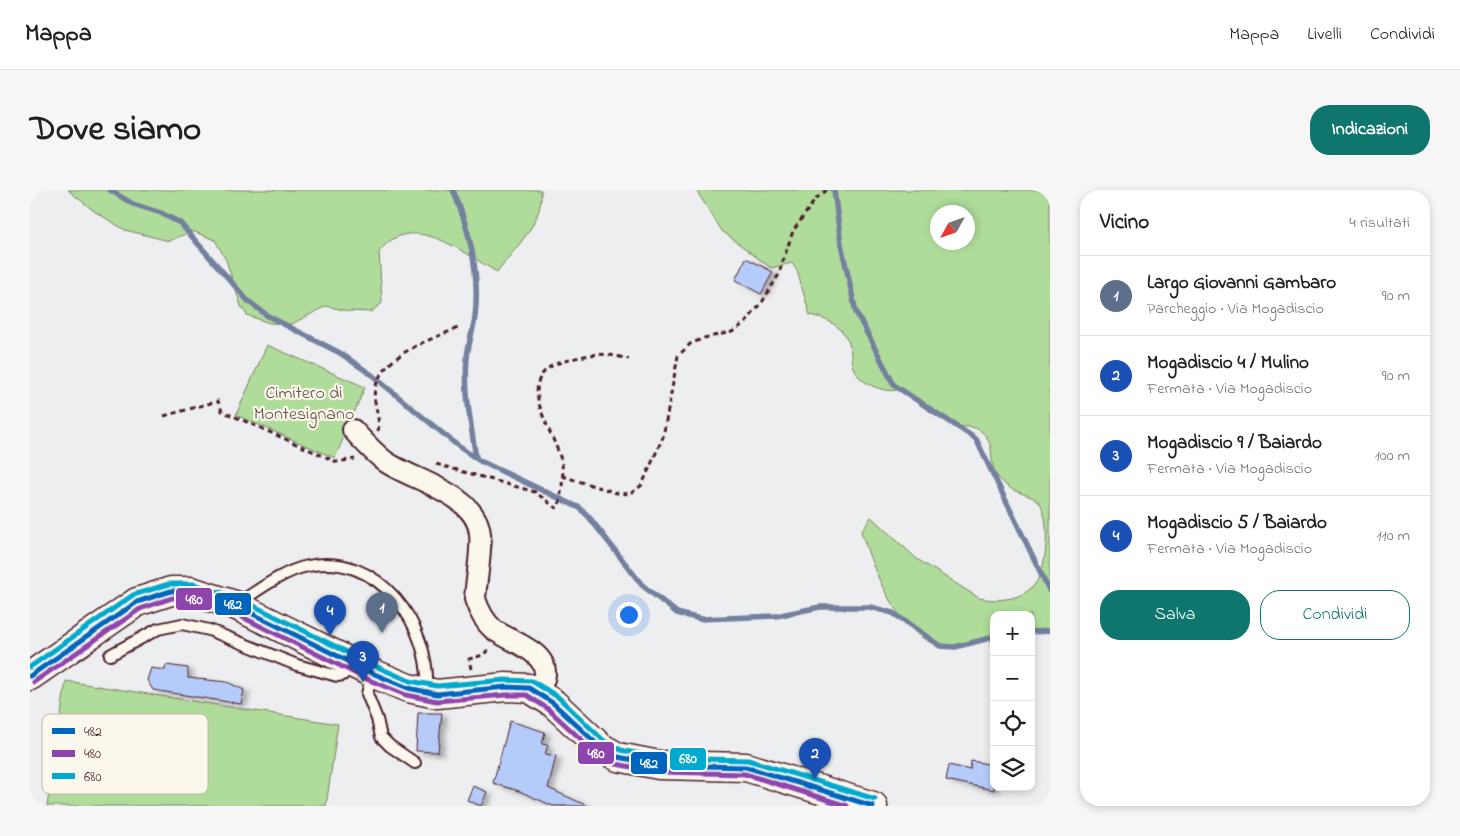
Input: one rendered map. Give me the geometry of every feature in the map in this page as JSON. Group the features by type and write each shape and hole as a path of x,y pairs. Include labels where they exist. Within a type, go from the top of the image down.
{"street":[{"path":"352,430 386,462 447,493 464,504 473,517 480,534 475,599 478,610 492,628 542,662 545,675 538,692"},
{"path":"30,676 137,602 172,591 191,591 235,605 362,668 427,693 454,693 517,686 538,692 600,747 618,757 659,765 746,767 873,806"}],"lane":[{"path":"235,605 270,583 306,566 329,563 348,566 367,574 388,589 404,607 417,631 425,659 427,693"},
{"path":"110,655 158,629 182,624 209,630 297,664 337,676 362,668 367,694 377,719 381,737 390,746 415,763"}],"path":[{"path":"562,476 617,493 630,494 642,485 663,437 678,356 690,344 704,338 732,332 745,323 761,304 778,276 793,231 815,200 827,190"},
{"path":"164,416 218,401 222,411 337,462 355,459 369,446 379,430 374,389 384,371 393,360 426,342 460,327"},
{"path":"428,462 534,492 556,508 559,506 562,476 561,460 536,396 537,382 546,368 555,363 591,354 604,353 629,359"}],"green space":[{"path":"68,190 541,190 541,202 538,213 527,234 497,272 453,246 437,239 421,234 406,234 392,240 379,252 382,303 371,312 348,311 326,306 292,324 269,323 247,315 241,306 226,260 215,240 192,231 169,241 125,230 94,211"},
{"path":"696,190 1050,190 1050,629 1035,631 1035,611 990,611 990,639 963,645 940,646 919,636 896,610 879,579 861,531 871,517 917,559 979,598 995,600 1019,596 1037,581 1044,563 1046,540 1043,508 1039,502 1008,487 998,477 993,466 991,448 987,437 982,432 973,428 951,424 898,390 892,391 878,388 860,378 853,367 851,350 845,334 832,323 810,315 797,271 792,263 771,268 722,231"},
{"name":"Cimitero di Montesignano","path":"267,345 365,387 335,458 236,415"},
{"path":"66,681 338,724 326,806 47,806 49,794 208,794 208,714 61,714"}],"building":[{"path":"746,258 773,272 761,294 735,280"},
{"path":"166,665 188,668 188,678 227,682 244,690 241,704 153,690 147,680 151,668 165,670"},
{"path":"418,713 442,713 438,752 416,751"},
{"path":"510,721 545,732 542,744 548,745 545,754 556,756 548,788 588,806 553,806 519,791 493,783"},
{"path":"971,761 990,764 990,789 946,780 949,765 970,770"},
{"path":"473,786 487,792 481,806 467,800"}],"waterway":[{"path":"110,190 133,204 161,213 180,223 248,301 268,316 340,353 372,375 458,446 480,461 580,508 642,585 677,613 700,619 776,616 820,607 870,607 893,613 940,646 955,647 990,638"},
{"path":"453,190 469,236 475,268 475,317 468,353 466,383 476,458"},
{"path":"834,190 841,244 856,312 894,385 976,439 1050,592"},
{"path":"1035,632 1050,631"}],"transit line":[{"name":"680","path":"30,667 133,595 169,584 193,584 238,598 375,666 410,681 437,686 505,680 532,681 558,697 604,741 621,750 660,758 748,760 875,799"},
{"name":"482","path":"30,676 137,602 171,591 191,591 235,605 372,673 408,688 437,694 506,687 529,688 553,703 600,747 618,757 659,765 746,767 873,806"},
{"name":"480","path":"34,682 140,609 172,598 190,598 232,612 369,680 406,695 437,701 527,695 548,709 596,753 616,764 658,772 745,774 847,806"}],"place":[{"name":"Largo Giovanni Gambaro","path":"382,633"},
{"name":"Mogadiscio 5 / Baiardo","path":"330,636"},
{"name":"Mogadiscio 9 / Baiardo","path":"363,682"},
{"name":"Mogadiscio 4 / Mulino","path":"815,779"}]}
